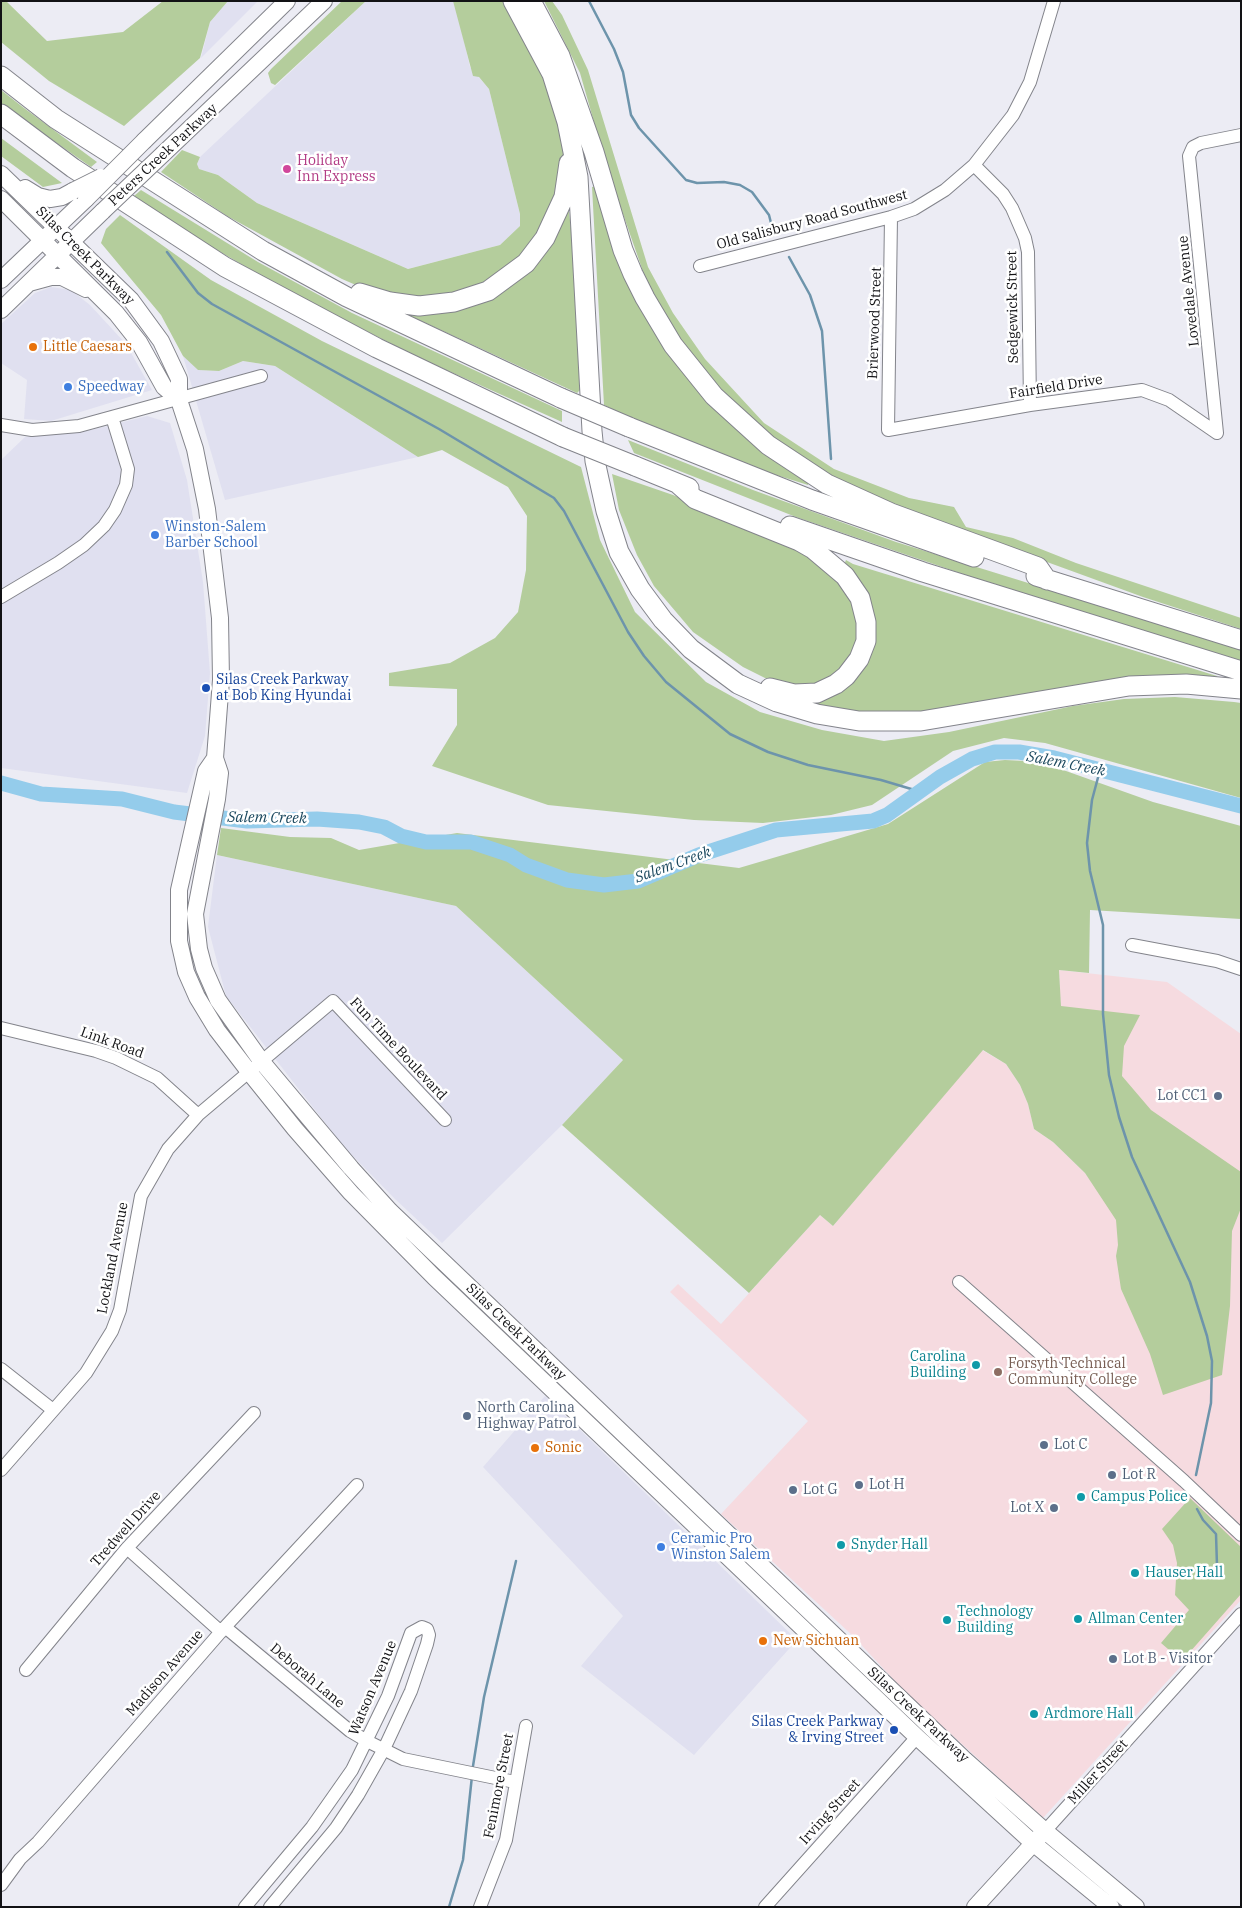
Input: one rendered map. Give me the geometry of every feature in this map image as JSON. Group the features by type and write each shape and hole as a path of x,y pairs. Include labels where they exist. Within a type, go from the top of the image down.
{"highway":[{"path":"513,1 552,74 567,122 578,177 592,431 601,494 612,532 629,571 655,610 691,649 738,684 777,702 817,714 859,721 921,721 1129,686 1186,684 1241,689"},
{"path":"530,1 560,56 594,152 623,250 645,298 673,345 714,396 768,444 827,484 890,513 1038,567 1048,580"},
{"path":"560,56 578,127 586,170 605,465 618,522 634,561 655,594 679,624 706,650 750,679 773,690 806,694 827,689 846,676 863,651 866,622 860,598 845,576 825,558 799,541 696,499 678,484"},
{"path":"1,76 56,119 263,251 347,297 561,398 822,504 936,545 1241,640"},
{"path":"1,114 73,168 226,268 377,348 563,437 678,484 924,572 1241,671"},
{"path":"263,251 283,253 355,291 404,305 437,305 454,302 488,291 526,263 546,238 554,223 568,183 570,156 567,122"}],"main road":[{"name":"Peters Creek Parkway","path":"1,280 57,227 79,195 114,170 287,1"},
{"name":"Peters Creek Parkway","path":"1,310 324,1"},
{"path":"1,172 42,198 79,195"},
{"name":"Silas Creek Parkway","path":"1,172 107,274 142,313 161,341 179,379 179,400 199,468 218,588 222,656 219,724 215,758 220,773 217,799 195,914 199,949 208,977 218,1000 256,1068 307,1144 381,1224 917,1737 1033,1843 1111,1907"},
{"name":"Silas Creek Parkway","path":"1,199 59,254 122,320 138,342 164,387 179,400"},
{"path":"28,283 51,277 62,277 100,296"},
{"name":"Silas Creek Parkway","path":"215,758 206,771 179,890 179,941 186,972 197,997 217,1030 256,1068 390,1211 722,1529 965,1760 1045,1831 1136,1907"},
{"path":"625,1459 639,1464 713,1533 722,1529"},
{"name":"Miller Street","path":"975,1907 1045,1831"}],"street":[{"name":"Old Salisbury Road Southwest","path":"700,266 891,217 931,200 974,165 1003,130 1024,96 1033,73 1054,1"},
{"name":"Lovedale Avenue","path":"1217,433 1189,156 1193,147 1241,134"},
{"name":"Sedgewick Street","path":"974,165 1003,194 1012,208 1025,238 1028,252 1030,405"},
{"name":"Brierwood Street","path":"888,430 891,217"},
{"path":"1,425 17,429 48,430 79,426 261,376"},
{"name":"Fairfield Drive","path":"888,430 1030,405 1142,390 1169,400 1217,433"},
{"path":"1,597 84,545 104,526 115,510 126,485 128,469 112,417"},
{"path":"1132,945 1217,962 1241,969"},
{"name":"Fun Time Boulevard","path":"256,1068 333,1001 445,1120"},
{"name":"Link Road","path":"1,1028 96,1051 116,1058 157,1078 173,1090 198,1115"},
{"name":"Lockland Avenue","path":"1,1470 86,1373 112,1331 120,1310 141,1196 168,1149 198,1115 256,1068"},
{"path":"960,1282 1184,1481 1241,1535"},
{"path":"1,1369 53,1410"},
{"name":"Tredwell Drive","path":"26,1670 127,1548 254,1413"},
{"name":"Madison Avenue","path":"1,1885 20,1859 38,1842 223,1630 358,1485"},
{"name":"Deborah Lane","path":"127,1548 223,1630 350,1731 402,1759 515,1782"},
{"name":"Miller Street","path":"1045,1831 1241,1614"},
{"name":"Watson Avenue","path":"245,1907 327,1807 367,1741 388,1696 411,1633 422,1627 427,1629 430,1635 411,1691 384,1750 336,1828 270,1907"},
{"name":"Fenimore Street","path":"480,1907 506,1840 526,1726"},
{"name":"Irving Street","path":"765,1907 917,1737"}],"shaded area":[{"path":"228,1 258,1 201,58 210,22"},
{"path":"366,1 455,1 470,67 489,89 520,214 520,226 500,245 408,269 257,203 218,175 199,169 197,164 200,157"},
{"path":"51,287 71,290 90,305 126,344 152,390 51,421 24,419 27,380 1,363 1,324 35,293"},
{"path":"183,356 198,370 219,371 243,361 275,366 418,457 225,500"},
{"path":"147,416 170,423 187,480 203,582 210,673 205,736 187,793 1,768 1,460 25,437 91,430"},
{"path":"217,855 456,906 623,1060 562,1125 442,1243 344,1147 226,996 208,927"},
{"name":"Forsyth Technical Community College","path":"1059,970 1167,982 1241,1034 1241,1600 1043,1818 907,1694 853,1636 721,1514 808,1421 670,1292 678,1284 721,1324 820,1215 833,1226 982,1050 1006,1064 1020,1085 1028,1104 1034,1129 1053,1142 1085,1173 1096,1188 1061,1015"},
{"path":"545,1396 797,1640 694,1755 581,1666 623,1616 483,1467"}],"green space":[{"path":"1,1 6,1 47,41 123,32 163,1 228,1 210,22 200,58 124,126 49,81 1,42"},
{"path":"342,1 366,1 275,85 271,83 268,73 271,69"},
{"path":"453,1 504,1 553,98 564,145 562,180 531,249 487,284 429,299 365,289 342,279 227,216 161,172 182,150 200,157 197,164 199,169 218,175 257,203 408,269 500,245 520,226 520,214 489,89 479,77 473,76"},
{"path":"544,1 552,1 562,15 588,70 648,267 673,313 705,359 764,423 834,469 909,498 954,507 966,527 1013,538 1076,563 1241,618 1241,629 1143,597 918,515 837,481 775,440 717,387 680,339 647,283 608,171 580,73"},
{"path":"1,90 97,162 91,167 1,104"},
{"path":"1,138 62,183 43,187 1,156"},
{"path":"596,186 649,320 809,480 808,485 773,474 629,417 604,405 592,187"},
{"path":"141,190 258,262 352,313 562,411 562,422 413,355 277,285 181,229 134,196"},
{"path":"564,212 569,212 578,287 582,388 577,393 404,313 486,296"},
{"path":"120,215 211,280 322,341 581,467 600,540 635,612 706,682 760,712 822,730 884,741 949,732 1073,706 1124,699 1175,697 1241,703 1241,798 1045,743 1004,738 953,751 872,805 831,815 763,823 694,820 548,805 432,766 457,725 457,689 389,686 389,673 450,663 495,638 518,612 526,570 527,516 508,487 442,450 418,457 275,366 243,361 219,371 198,370 183,356 161,315 101,243 106,229"},
{"path":"628,440 753,490 896,542 1241,649 1241,661 1033,598 796,517 634,453"},
{"path":"612,474 673,495 792,543 816,556 856,600 859,644 836,677 800,689 769,680 743,667 693,632 654,586 637,555 619,510"},
{"path":"846,560 853,564 1217,676 1215,681 890,717 805,704 868,648 844,565"},
{"path":"1025,761 1066,771 1153,802 1241,826 1241,919 1090,910 1089,973 1059,970 1061,1006 1140,1015 1124,1046 1122,1076 1151,1110 1241,1172 1241,1208 1232,1231 1230,1306 1222,1375 1163,1395 1150,1354 1121,1289 1116,1256 1118,1245 1116,1220 1085,1173 1053,1142 1034,1129 1028,1104 1020,1085 1006,1064 983,1050 833,1226 820,1215 749,1293 562,1125 623,1060 456,906 217,855 221,828 290,837 331,838 359,850 457,833 739,868 888,824 985,762"},
{"path":"1190,1498 1241,1547 1241,1594 1182,1661 1161,1643 1189,1610 1175,1595 1177,1563 1173,1545 1162,1529"}],"waterway":[{"path":"589,1 614,49 623,72 631,115 639,128 686,180 697,183 724,182 740,185 752,192 769,215 774,235"},
{"path":"167,252 198,293 212,304 439,429 554,498 564,511 628,632 644,656 666,682 730,734 768,752 808,765 881,780 918,791"},
{"path":"789,257 810,295 822,331 831,459"},
{"name":"Salem Creek","path":"1,783 41,794 122,799 174,812 247,821 317,819 359,822 384,827 401,836 426,842 471,842 510,855 526,865 567,880 604,885 638,881 699,855 776,830 873,821 887,815 940,777 972,759 995,752 1019,752 1054,758 1241,806"},
{"path":"1100,770 1092,800 1087,843 1090,871 1103,925 1103,1014 1109,1075 1119,1117 1132,1157 1190,1282 1207,1336 1212,1361 1211,1403 1196,1475"},
{"path":"1197,1509 1203,1520 1216,1534 1217,1566"},
{"path":"473,1766 484,1697 516,1561"},
{"path":"449,1907 463,1860 472,1776"}],"place":[{"name":"Holiday Inn Express","path":"287,169"},
{"name":"Little Caesars","path":"33,347"},
{"name":"Speedway","path":"68,387"},
{"name":"Winston-Salem Barber School","path":"155,535"},
{"name":"Silas Creek Parkway at Bob King Hyundai","path":"206,688"},
{"name":"Lot CC1","path":"1218,1096"},
{"name":"Carolina Building","path":"976,1365"},
{"name":"Forsyth Technical Community College","path":"998,1372"},
{"name":"North Carolina Highway Patrol","path":"467,1416"},
{"name":"Lot C","path":"1044,1445"},
{"name":"Sonic","path":"535,1448"},
{"name":"Lot R","path":"1112,1475"},
{"name":"Lot H","path":"859,1485"},
{"name":"Lot G","path":"793,1490"},
{"name":"Campus Police","path":"1081,1497"},
{"name":"Lot X","path":"1054,1508"},
{"name":"Snyder Hall","path":"841,1545"},
{"name":"Ceramic Pro Winston Salem","path":"661,1547"},
{"name":"Hauser Hall","path":"1135,1573"},
{"name":"Allman Center","path":"1078,1619"},
{"name":"Technology Building","path":"947,1620"},
{"name":"New Sichuan","path":"763,1641"},
{"name":"Lot B - Visitor","path":"1113,1659"},
{"name":"Ardmore Hall","path":"1034,1714"},
{"name":"Silas Creek Parkway & Irving Street","path":"894,1730"}]}
